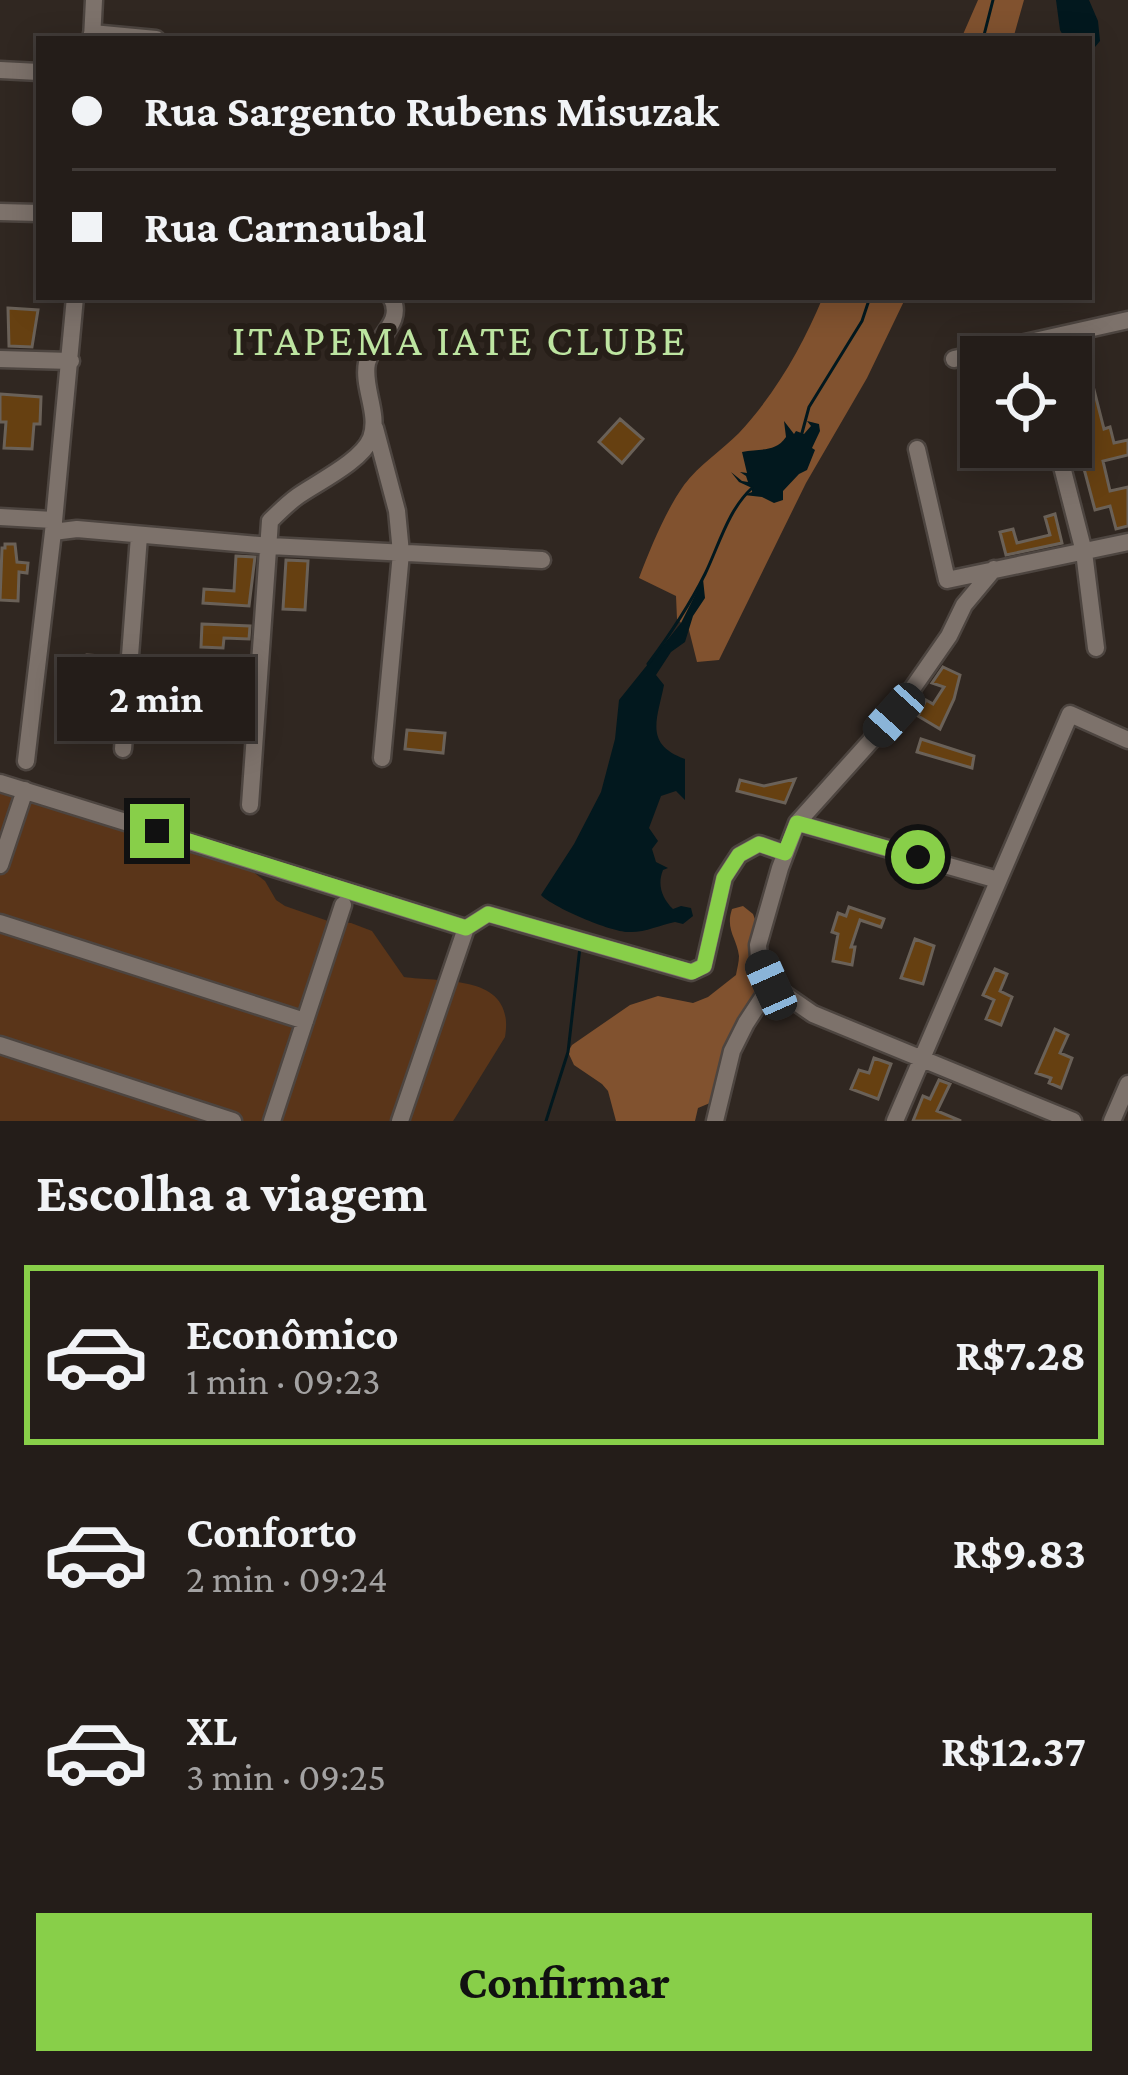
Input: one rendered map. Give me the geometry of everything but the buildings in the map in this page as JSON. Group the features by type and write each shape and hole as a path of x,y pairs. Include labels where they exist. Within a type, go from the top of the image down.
{"street":[{"path":"92,36 94,0"},
{"path":"0,70 36,72"},
{"path":"0,212 36,213"},
{"path":"26,761 75,300"},
{"path":"382,758 401,553 398,512 373,421 366,365 394,317 393,300"},
{"path":"1076,336 1128,320"},
{"path":"954,359 960,358"},
{"path":"0,359 71,361"},
{"path":"250,805 270,521 292,500 354,460 371,440 373,421"},
{"path":"917,449 947,580 1128,542"},
{"path":"1062,468 1084,552 1096,648"},
{"path":"0,517 139,536 542,560"},
{"path":"123,749 139,536"},
{"path":"994,569 964,605 894,715 797,823 758,945 759,958 771,985 814,1014 1073,1121"},
{"path":"895,1121 1070,714 1128,740"},
{"path":"0,783 466,928"},
{"path":"0,865 25,790"},
{"path":"797,823 998,880"},
{"path":"400,1121 466,928 488,914 692,972 704,966 724,878 739,855 759,844 785,853"},
{"path":"272,1121 343,905"},
{"path":"0,922 305,1021"},
{"path":"715,1121 733,1051 771,985"},
{"path":"0,1046 232,1121"},
{"path":"1112,1121 1128,1084"}],"shaded area":[{"path":"978,0 1024,0 1014,36 962,36"},
{"path":"822,300 905,300 867,378 806,483 719,660 697,662 689,630 677,619 676,596 639,578 677,495 765,402"},
{"path":"0,778 158,846 247,867 285,906 372,931 404,977 456,982 488,991 505,1016 505,1037 453,1121 0,1121"},
{"path":"743,906 756,922 765,981 714,1098 698,1108 695,1121 616,1121 608,1091 574,1065 568,1052 572,1045 630,1005 658,996 693,1003 736,975 739,956 730,916 732,909"}],"water":[{"path":"1056,0 1089,0 1100,41 1092,51 1092,36 1063,36"},
{"path":"784,421 794,434 804,434 811,426 807,421 819,424 807,470 783,491 783,500 774,503 744,495 752,488 731,472 748,482 740,472 747,473 742,452 777,446 786,437"},
{"path":"703,579 705,598 685,642 671,652 656,675 664,685 656,730 663,746 685,759 685,800 676,791 661,796 649,828 658,841 652,849 656,862 668,868 661,876 663,896 673,909 691,908 693,916 683,924 620,931 569,912 541,895 601,792 619,700 681,623"}],"waterway":[{"path":"984,36 993,0"},
{"path":"802,433 809,407 862,321 869,300"},
{"path":"648,664 692,598 730,517 752,488"},
{"path":"546,1121 568,1052 580,947"}],"district":[{"name":"ITAPEMA IATE CLUBE","path":"460,340"}],"route":[{"path":"157,831 466,928 488,914 692,972 704,966 724,878 739,855 759,844 785,853 797,823 918,857"}]}
